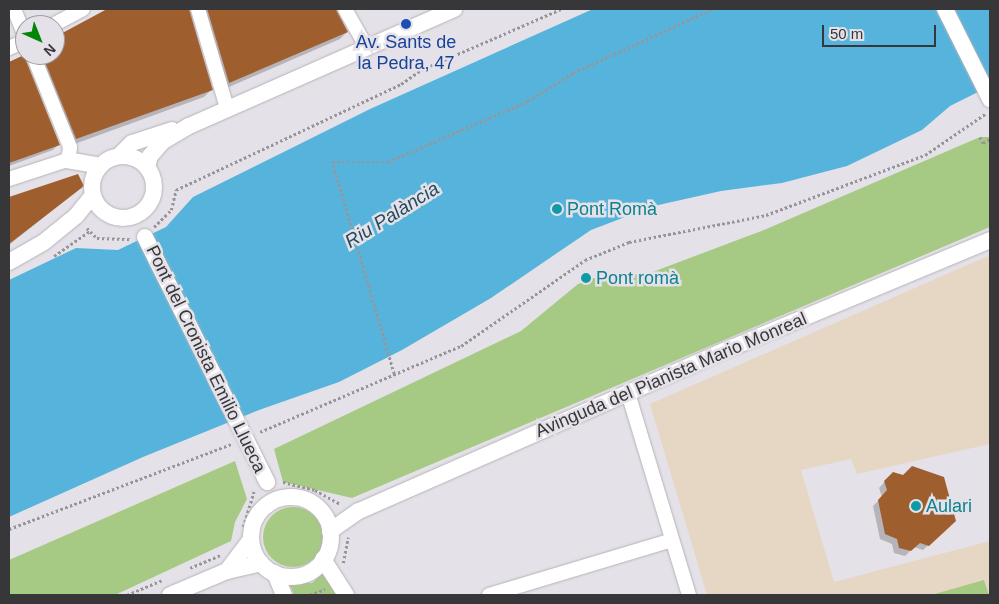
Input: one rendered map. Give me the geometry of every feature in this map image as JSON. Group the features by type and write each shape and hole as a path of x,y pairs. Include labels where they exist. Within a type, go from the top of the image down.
{"street":[{"path":"65,19 83,9"},
{"path":"198,9 226,108"},
{"path":"345,9 367,48"},
{"path":"97,201 123,218 146,207 154,188 147,167 150,156 162,142 226,108 454,9"},
{"path":"945,9 990,98"},
{"path":"37,65 70,147 67,160"},
{"path":"97,201 94,175 100,166 119,156 132,143 189,126"},
{"path":"119,156 134,158 147,167"},
{"path":"9,179 67,160 100,166"},
{"path":"9,262 44,242 97,201"},
{"name":"Pont del Cronista Emilio Llueca","path":"145,237 146,207"},
{"name":"Pont del Cronista Emilio Llueca","path":"123,218 145,237 260,485 263,508"},
{"name":"Avinguda del Pianista Mario Monreal","path":"330,531 358,511 989,238"},
{"path":"628,393 689,595"},
{"name":"Pont del Cronista Emilio Llueca","path":"260,485 289,496"},
{"path":"227,571 255,519 263,508 275,500 289,496 308,500 322,511 330,531 329,547 323,560 303,574 288,576 275,573 261,563 246,536"},
{"name":"Avinguda del Pianista Mario Monreal","path":"322,511 358,511"},
{"path":"489,595 672,540"},
{"path":"323,560 342,590"},
{"path":"170,595 227,571 261,563"},
{"path":"275,573 284,595"}],"path":[{"path":"76,216 97,238 118,241 145,237 171,210 176,190 401,84 421,70 561,9"},
{"path":"394,374 332,162 388,162 528,101 573,72 712,9"},
{"path":"252,435 461,346 584,260 629,242 766,216 925,155 990,110"},
{"path":"980,137 983,143 990,139"},
{"path":"9,529 234,443"},
{"path":"246,536 252,504 260,485 277,476 283,482 315,490 339,504 352,498 358,511"},
{"path":"342,590 345,578 343,563 348,533"},
{"path":"186,570 228,551"},
{"path":"128,595 169,577"},
{"path":"310,595 320,594"}],"shaded area":[{"path":"990,255 990,444 857,474 851,459 801,470 834,582 990,541 990,595 707,595 650,404"}],"green space":[{"path":"980,137 990,137 990,227 352,498 283,482 274,449 521,331 578,284 594,278 650,273 764,230"},
{"path":"235,461 247,499 235,522 231,541 115,595 9,595 9,560"},
{"path":"287,507 299,507 310,512 318,520 323,531 321,549 310,562 299,567 287,567 276,562 268,554 263,543 263,531 268,520 276,512"},
{"path":"322,574 339,595 294,595 289,583 312,583"},
{"path":"984,580 989,595 931,595"}],"water":[{"name":"Riu Palància","path":"593,9 990,9 990,86 950,106 922,130 847,166 782,183 721,191 654,206 591,230 491,298 402,350 339,382 259,410 143,457 9,517 9,280 76,248 118,250 166,227 193,197 370,109"}],"building":[{"path":"107,9 189,9 213,90 76,139 46,65 65,65 65,32"},
{"path":"207,9 336,9 348,32 229,83"},
{"path":"15,59 15,65 28,65 60,145 9,163 9,62"},
{"path":"78,174 84,186 9,244 9,197"},
{"name":"Aulari","path":"912,466 944,477 956,521 929,546 920,543 911,551 899,548 897,539 885,534 878,500 887,490 884,481 893,472 903,475"}],"place":[{"name":"Av. Sants de la Pedra, 47","path":"406,24"},
{"name":"Pont Romà","path":"557,209"},
{"name":"Pont romà","path":"586,278"},
{"name":"Aulari","path":"916,506"}]}
